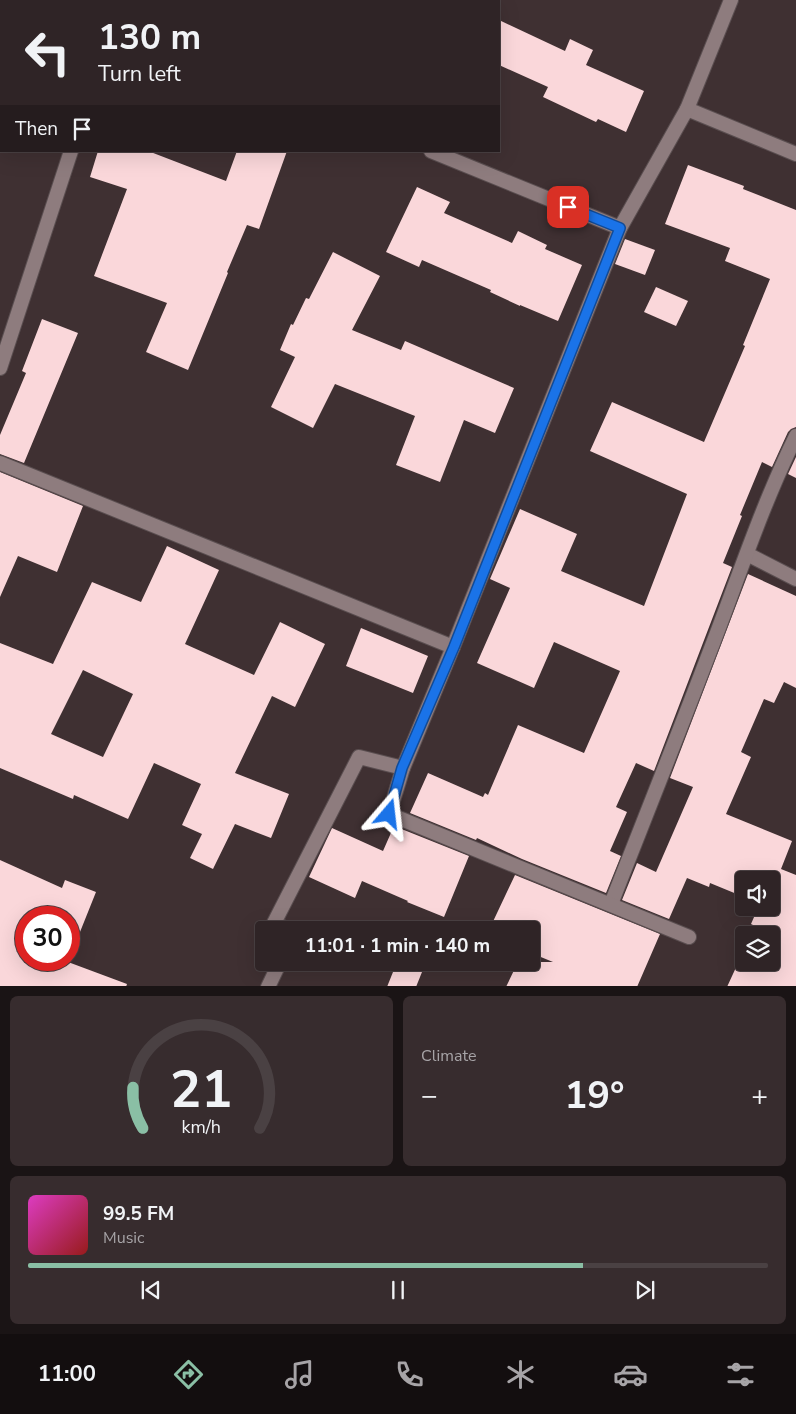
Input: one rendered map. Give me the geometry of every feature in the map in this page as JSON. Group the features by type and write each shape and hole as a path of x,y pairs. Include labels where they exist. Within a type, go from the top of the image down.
{"street":[{"path":"689,937 389,814 402,768 454,647 620,228 687,109 731,0"},
{"path":"687,109 796,154"},
{"path":"0,368 71,152"},
{"path":"433,152 620,228"},
{"path":"611,904 784,460 796,436"},
{"path":"0,463 454,647"},
{"path":"747,554 796,579"},
{"path":"275,921 359,757 402,768"},
{"path":"268,986 276,971"}],"building":[{"path":"500,20 565,51 570,39 593,50 586,65 644,91 626,132 598,119 596,122 543,97 548,87 500,65"},
{"path":"98,152 151,152 226,181 237,152 287,152 259,229 247,225 188,370 146,352 167,303 94,276 127,189 90,177"},
{"path":"688,165 744,186 743,189 796,210 796,427 788,432 772,467 762,462 740,515 742,516 723,563 732,567 654,771 636,763 616,807 627,812 610,851 621,856 606,893 522,859 477,838 476,840 410,813 428,773 483,797 485,793 488,795 518,725 584,753 620,671 554,642 534,688 477,663 510,588 490,579 520,509 577,534 561,571 644,606 687,494 590,451 612,402 704,442 745,346 743,345 770,279 725,261 730,248 665,224"},
{"path":"417,187 450,202 444,213 512,243 518,231 547,245 545,249 582,265 558,321 520,306 490,292 491,290 422,260 419,267 386,252"},
{"path":"625,239 655,250 645,275 615,264"},
{"path":"333,252 380,276 352,330 401,350 405,341 514,388 495,433 464,420 440,482 396,465 415,416 335,384 313,428 271,407 295,357 280,350 291,324 293,325 306,298 309,299"},
{"path":"656,287 688,301 676,326 644,312"},
{"path":"42,319 78,333 24,463 0,454 0,435 26,373 22,371"},
{"path":"796,457 796,478 788,474"},
{"path":"0,472 83,506 57,572 18,556 0,597"},
{"path":"167,546 219,570 185,644 254,675 280,622 325,644 295,707 272,696 235,773 289,794 271,838 235,824 213,869 190,858 202,834 182,825 201,784 154,763 128,819 74,795 73,799 0,768 0,643 53,664 92,582 141,602","holes":["83,670 133,694 103,757 51,734"]},
{"path":"748,574 796,596 796,688 784,682 774,703 764,699 741,752 751,757 726,814 792,841 781,869 796,875 796,986 727,986 735,970 780,971 780,926 755,926 751,924 754,916 780,916 780,871 735,871 735,893 710,883 709,887 687,878 669,919 622,900 637,863 656,872 693,787 670,778"},
{"path":"361,628 428,656 413,693 346,666"},
{"path":"394,826 469,856 444,917 362,881 355,898 309,877 332,828 383,851"},
{"path":"0,860 62,888 65,880 96,892 80,932 80,906 15,906 15,971 80,971 80,966 127,984 126,986 0,986"},
{"path":"515,875 660,934 637,986 506,986 514,971 540,971 540,962 553,962 540,957 540,921 493,921"},
{"path":"393,971 422,971 416,986 387,986"}],"route":[{"path":"389,814 402,768 454,647 620,228 568,207"}]}
